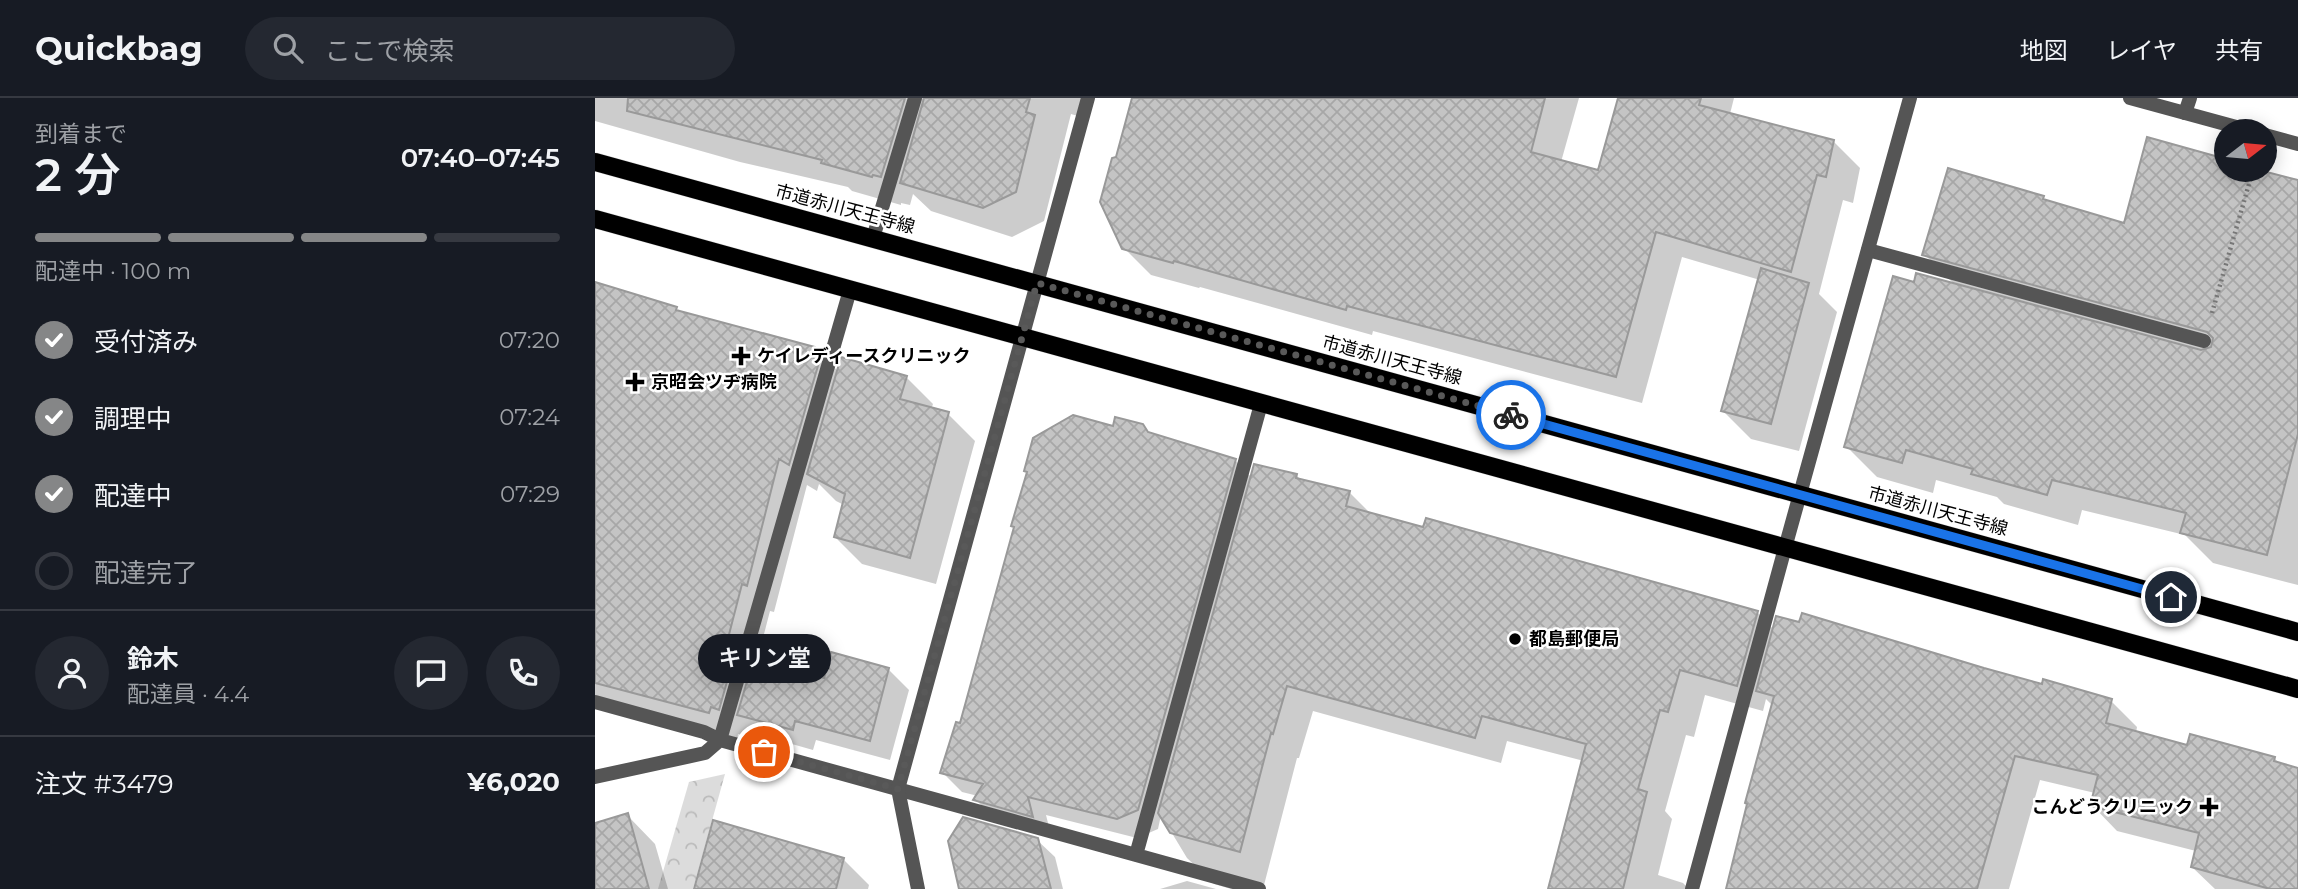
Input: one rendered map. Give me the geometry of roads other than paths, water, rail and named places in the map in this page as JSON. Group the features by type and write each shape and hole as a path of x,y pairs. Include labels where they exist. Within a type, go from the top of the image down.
{"main road":[{"name":"市道赤川天王寺線","path":"595,162 2298,632"},
{"path":"595,219 2298,689"}],"street":[{"path":"873,239 915,98"},
{"path":"918,889 898,789 1089,98"},
{"path":"1692,889 1910,98"},
{"path":"2130,98 2214,121"},
{"path":"2185,113 2190,98"},
{"path":"2277,138 2298,144"},
{"path":"1868,250 2204,341"},
{"path":"595,777 705,753 720,740 850,290"},
{"path":"1136,855 1261,404"},
{"path":"595,702 704,732 720,740 1259,889"}],"place":[{"name":"ケイレディースクリニック","path":"741,356"},
{"name":"京昭会ツヂ病院","path":"635,382"},
{"name":"都島郵便局","path":"1515,639"},
{"name":"キリン堂","path":"764,752"},
{"name":"こんどうクリニック","path":"2209,807"}]}
